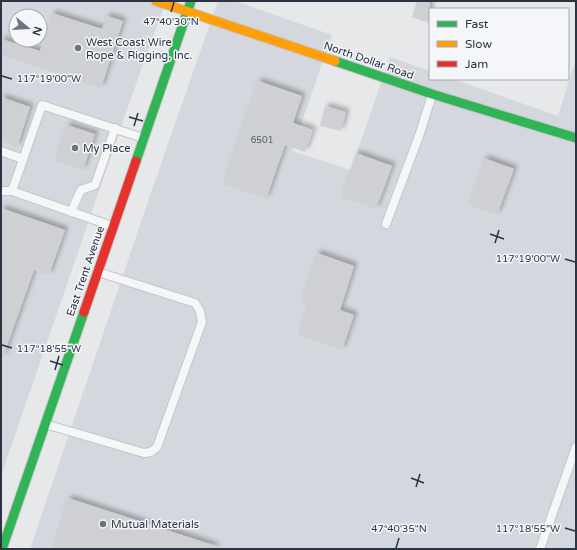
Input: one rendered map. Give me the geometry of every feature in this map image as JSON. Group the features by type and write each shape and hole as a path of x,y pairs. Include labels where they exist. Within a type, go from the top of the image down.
{"main road":[{"name":"North Dollar Road","path":"156,1 432,94 576,138"},
{"name":"East Trent Avenue","path":"2,549 191,1"}],"lane":[{"path":"386,224 419,136 432,94"},
{"path":"12,191 42,105 144,138"},
{"path":"71,212 81,190 95,185 114,128"},
{"path":"1,151 23,158"},
{"path":"1,191 12,191 113,226"},
{"path":"45,424 144,453 151,452 157,446 202,322 200,311 195,303 97,272"},
{"path":"540,549 576,447"}],"shaded area":[{"path":"1,1 166,1 1,476"},
{"path":"218,1 235,1 332,35 292,151 351,170 390,57 429,71 429,80 456,80 558,116 576,59 576,549 30,549 156,178"}],"building":[{"path":"417,1 430,1 429,23 412,17"},
{"name":"West Coast Wire Rope & Rigging, Inc.","path":"52,13 102,29 107,16 123,21 101,88 1,55 1,39 8,41 8,48 30,48 40,51 41,48 48,48 48,26"},
{"path":"258,81 302,96 293,123 313,130 305,152 285,145 266,199 223,184"},
{"path":"1,97 30,107 17,147 1,141"},
{"path":"325,106 346,112 341,131 320,126"},
{"name":"My Place","path":"67,125 95,134 83,170 55,161"},
{"path":"356,153 392,166 376,209 341,197"},
{"path":"484,158 514,169 497,215 468,205"},
{"path":"1,208 65,230 49,275 34,270 3,357 1,357"},
{"path":"317,253 354,266 340,310 354,315 342,350 298,335 308,305 301,302"},
{"name":"Mutual Materials","path":"68,498 216,546 215,549 52,549"}],"traffic: fast":[{"path":"136,161 191,1"},
{"path":"335,61 432,94 576,138"},
{"path":"2,549 84,312"}],"traffic: slow":[{"path":"156,1 335,61"}],"traffic: jam":[{"path":"84,312 136,161"}],"place":[{"name":"West Coast Wire Rope & Rigging, Inc.","path":"78,48"},
{"name":"My Place","path":"75,148"},
{"name":"Mutual Materials","path":"103,524"}]}
